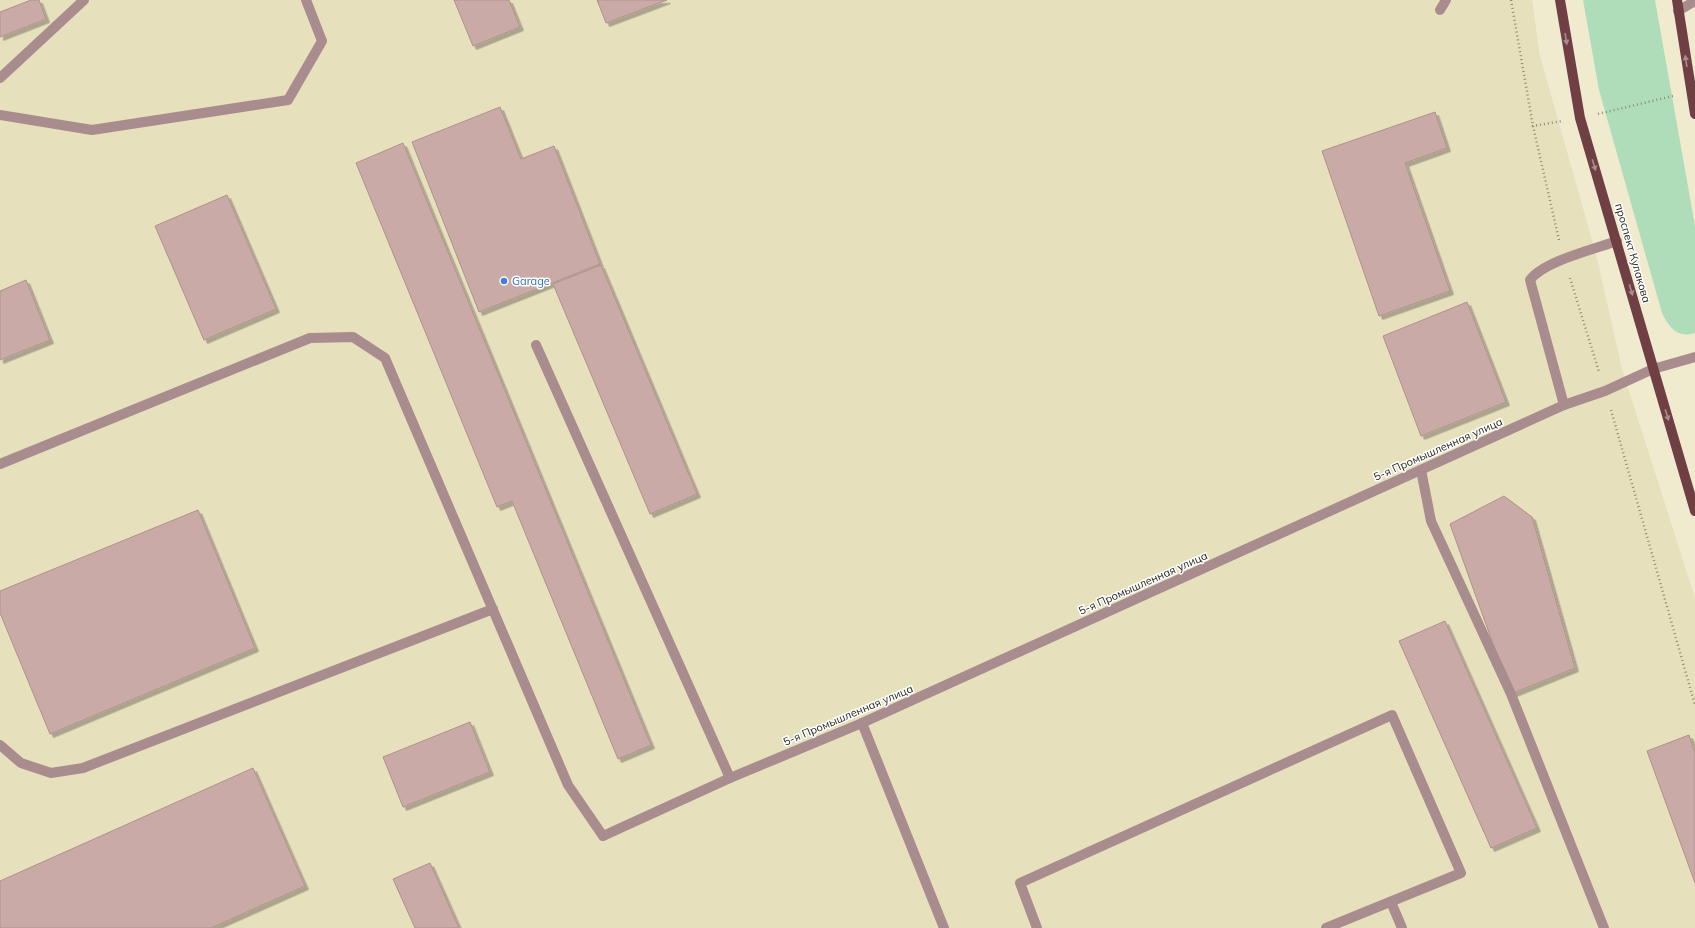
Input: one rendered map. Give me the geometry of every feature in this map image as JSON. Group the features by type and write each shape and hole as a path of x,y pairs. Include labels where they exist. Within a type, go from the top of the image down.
{"main road":[{"name":"проспект Кулакова","path":"1560,0 1580,118 1695,511"},
{"path":"1677,0 1695,114"}],"street":[{"path":"0,78 84,0"},
{"path":"0,114 92,130 288,100 322,41 306,0"},
{"path":"1440,10 1446,0"},
{"path":"1678,11 1695,1"},
{"path":"1564,405 1530,280 1534,274 1564,259 1617,241"},
{"path":"0,464 310,338 353,337 385,358 493,609 83,768 51,773 21,763 0,745"},
{"path":"536,345 730,778"},
{"name":"5-я Промышленная улица","path":"493,609 568,784 604,836 730,778 862,723 1564,405 1653,370 1695,357"},
{"path":"1421,470 1431,521 1511,694 1604,928"},
{"path":"1037,928 1020,883 1392,715 1461,873 1326,928"},
{"path":"862,723 944,928"},
{"path":"1391,902 1402,928"}],"path":[{"path":"1511,0 1533,126 1564,259 1605,390 1695,705"},
{"path":"1533,126 1580,118 1691,92"}],"shaded area":[{"path":"0,0 1532,0 1540,56 1596,254 1622,369 1695,598 1695,928 0,928"}],"green space":[{"path":"1583,0 1655,0 1695,226 1695,333 1678,333 1671,327 1662,313 1599,90"}],"building":[{"path":"31,0 39,0 46,19 0,37 0,12"},
{"path":"454,0 509,0 520,27 473,46"},
{"path":"597,0 667,0 606,23"},
{"path":"500,107 521,159 554,146 600,264 479,312 412,142"},
{"path":"1435,112 1447,148 1405,163 1450,291 1379,316 1322,151"},
{"path":"403,143 651,745 618,759 512,501 497,507 356,163"},
{"path":"227,195 276,309 204,340 155,226"},
{"path":"601,265 697,494 650,514 553,284"},
{"path":"26,280 50,340 0,360 0,291"},
{"path":"1467,302 1506,402 1421,436 1383,336"},
{"path":"1504,496 1532,517 1575,668 1511,694 1450,524"},
{"path":"198,510 255,648 50,734 0,613 0,591"},
{"path":"1445,621 1537,828 1491,848 1399,641"},
{"path":"470,722 490,772 403,807 383,757"},
{"path":"1689,735 1695,753 1695,883 1647,751"},
{"path":"253,768 305,886 211,928 0,928 0,881"},
{"path":"430,863 459,928 415,928 393,879"}],"place":[{"name":"Garage","path":"504,281"}]}
